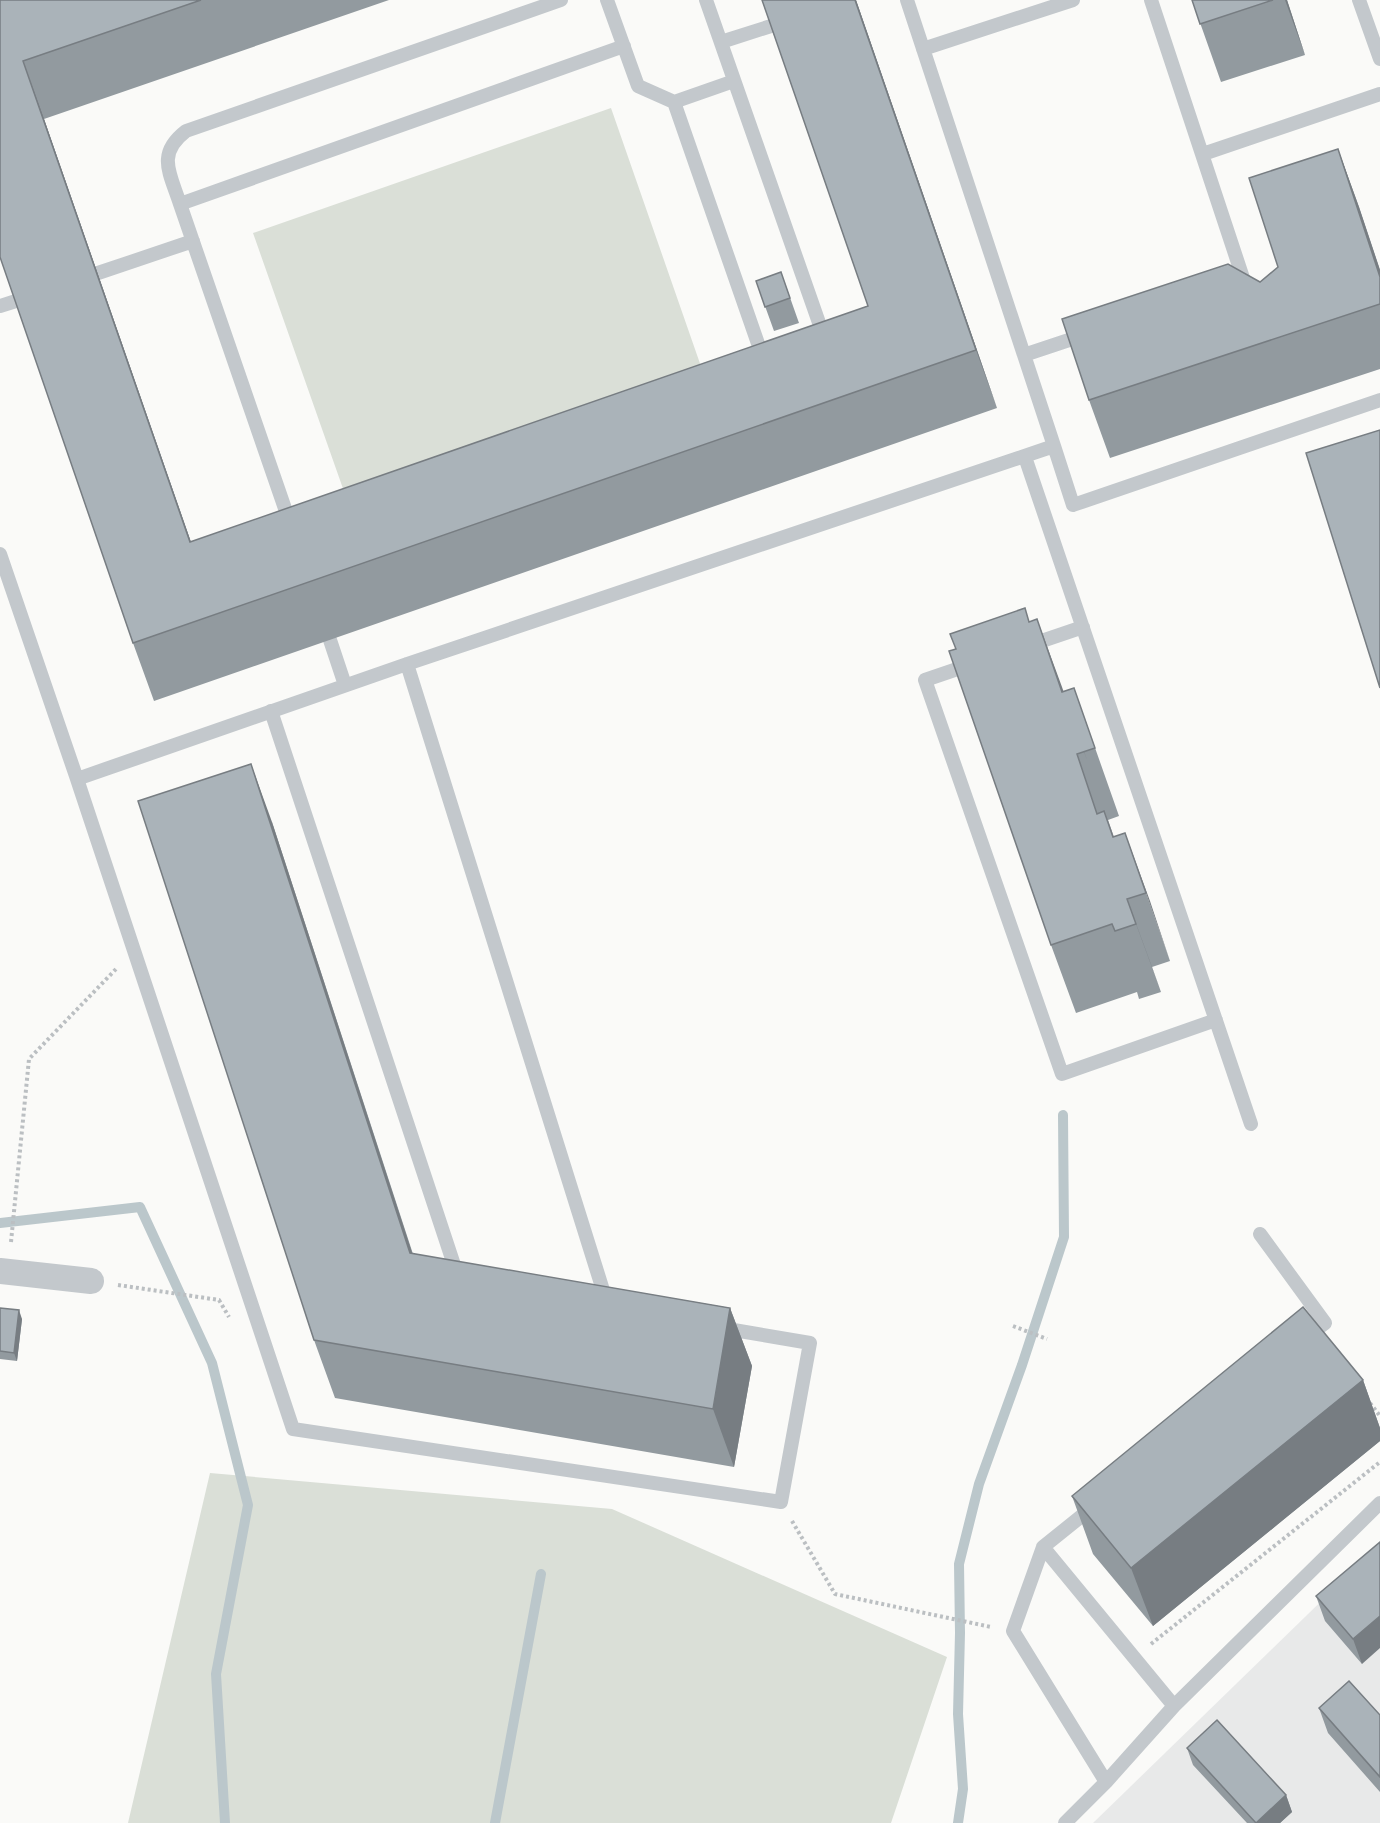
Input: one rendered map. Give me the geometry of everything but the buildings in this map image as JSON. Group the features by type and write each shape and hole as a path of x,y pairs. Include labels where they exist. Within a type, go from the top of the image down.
{"street":[{"path":"4,1272 91,1281"}],"lane":[{"path":"296,539 168,169 167,154 172,141 186,131 561,0"},
{"path":"607,0 638,86 674,102 734,81"},
{"path":"706,0 824,337 803,344"},
{"path":"907,0 1073,505 1380,400"},
{"path":"923,49 1073,0"},
{"path":"1151,0 1244,281 1222,288"},
{"path":"1359,0 1380,59"},
{"path":"721,42 771,26"},
{"path":"180,204 624,46"},
{"path":"1203,154 1380,94"},
{"path":"674,102 763,358 773,355"},
{"path":"98,273 193,241"},
{"path":"0,306 16,301"},
{"path":"1024,355 1092,332"},
{"path":"77,779 406,664 1054,447"},
{"path":"1025,457 1251,1124"},
{"path":"0,554 293,1429 781,1502 810,1343 703,1324"},
{"path":"1015,650 1083,627"},
{"path":"330,640 345,685"},
{"path":"981,661 925,680 1062,1074 1216,1020"},
{"path":"406,664 609,1308"},
{"path":"271,711 460,1283 472,1285"},
{"path":"1260,1234 1325,1323 1296,1345"},
{"path":"1106,1782 1013,1631 1043,1547 1109,1494"},
{"path":"1065,1823 1106,1782 1174,1706 1380,1503"},
{"path":"1043,1547 1174,1706"}],"path":[{"path":"4,1272 29,1059 134,951"},
{"path":"91,1281 219,1300 230,1320"},
{"path":"1013,1326 1047,1339"},
{"path":"1367,1399 1380,1416"},
{"path":"1144,1636 1150,1645 1380,1462"},
{"path":"781,1502 835,1594 1013,1631"}],"shaded area":[{"path":"611,108 704,375 347,500 253,233"},
{"path":"210,1473 612,1509 947,1657 891,1823 128,1823"},
{"path":"1380,1544 1380,1823 1093,1823"}],"waterway":[{"path":"958,1823 963,1789 958,1714 959,1564 979,1484 1022,1365 1064,1237 1063,1115"},
{"path":"0,1223 140,1207 212,1363 248,1505 216,1674 225,1823"},
{"path":"495,1823 541,1574"}]}
